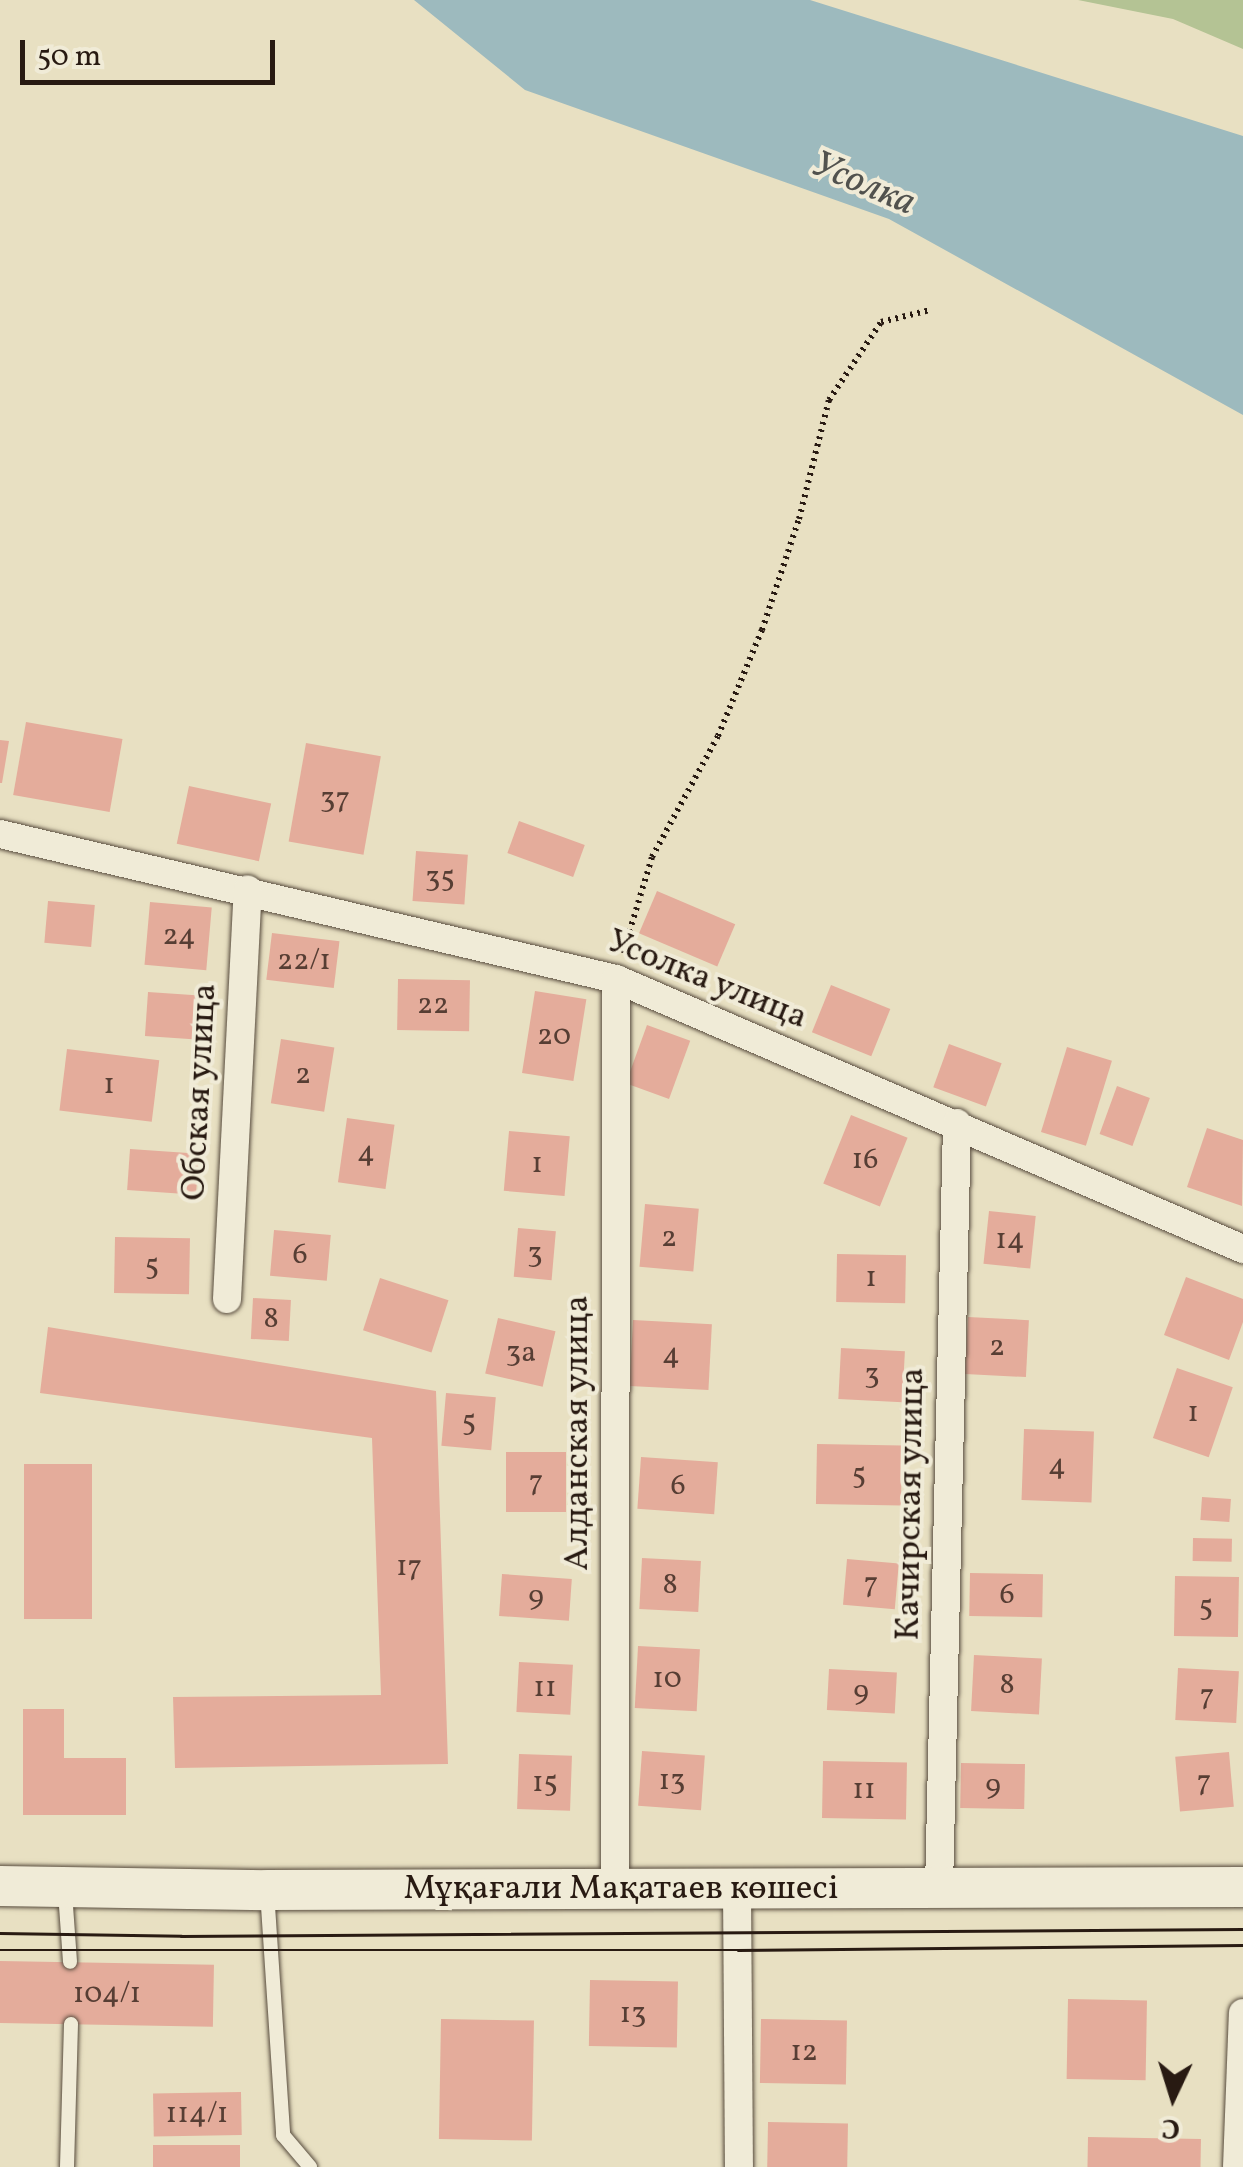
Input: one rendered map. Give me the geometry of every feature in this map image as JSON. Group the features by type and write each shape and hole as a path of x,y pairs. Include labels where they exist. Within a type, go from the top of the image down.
{"main road":[{"name":"Мұқағали Мақатаев көшесі","path":"0,1886 267,1890 1243,1887"}],"street":[{"name":"Усолка улица","path":"0,834 616,979 958,1122 1243,1249"},
{"name":"Обская улица","path":"227,1299 248,890"},
{"name":"Алданская улица","path":"614,1888 616,979"},
{"name":"Качирская улица","path":"940,1888 958,1122"},
{"path":"737,1888 739,2167"},
{"path":"1237,2167 1242,2026"}],"lane":[{"path":"64,1886 70,1962"},
{"path":"267,1890 283,2135 310,2167"},
{"path":"66,2167 70,2024"}],"path":[{"path":"616,979 652,857 718,736 762,630 799,519 829,400 881,322 930,310"}],"green space":[{"path":"1078,0 1243,0 1243,49 1173,19"}],"water":[{"name":"Усолка","path":"414,0 810,0 1243,136 1243,415 889,219 525,90"}],"building":[{"path":"26,722 123,739 110,812 13,795"},
{"path":"0,740 9,741 2,783 0,783"},
{"path":"306,743 381,756 363,855 289,841"},
{"path":"189,786 271,803 259,861 177,844"},
{"path":"519,821 585,845 573,877 507,853"},
{"path":"416,851 468,855 464,905 413,901"},
{"path":"657,891 735,924 717,967 639,933"},
{"path":"48,901 95,905 91,947 44,943"},
{"path":"150,902 212,907 206,970 145,965"},
{"path":"272,933 339,941 334,988 266,980"},
{"path":"398,979 470,980 469,1031 397,1030"},
{"path":"831,985 890,1009 871,1056 812,1032"},
{"path":"535,991 586,999 573,1081 522,1073"},
{"path":"148,992 207,996 204,1040 145,1036"},
{"path":"647,1025 690,1041 669,1099 626,1083"},
{"path":"281,1039 334,1047 324,1112 271,1103"},
{"path":"949,1044 1002,1063 986,1106 933,1087"},
{"path":"1067,1047 1112,1061 1086,1146 1041,1132"},
{"path":"67,1049 159,1060 152,1122 59,1111"},
{"path":"1117,1086 1150,1098 1132,1146 1100,1134"},
{"path":"851,1115 908,1138 880,1206 823,1184"},
{"path":"347,1118 395,1125 385,1189 338,1182"},
{"path":"1207,1128 1243,1140 1242,1206 1187,1187"},
{"path":"509,1131 570,1136 565,1196 504,1191"},
{"path":"130,1149 199,1154 196,1195 127,1190"},
{"path":"645,1204 699,1209 693,1271 640,1267"},
{"path":"989,1211 1036,1216 1030,1269 983,1264"},
{"path":"518,1228 556,1231 552,1280 514,1277"},
{"path":"274,1230 331,1235 327,1281 270,1276"},
{"path":"115,1237 190,1238 189,1294 114,1293"},
{"path":"837,1254 906,1255 905,1303 836,1302"},
{"path":"1186,1277 1243,1299 1243,1322 1229,1360 1164,1335"},
{"path":"380,1278 448,1300 431,1353 363,1330"},
{"path":"253,1298 291,1300 289,1341 251,1339"},
{"path":"968,1317 1029,1320 1026,1377 965,1374"},
{"path":"498,1318 555,1331 543,1387 485,1374"},
{"path":"633,1320 712,1324 708,1390 630,1386"},
{"path":"48,1327 436,1391 448,1764 175,1768 173,1697 381,1695 372,1438 40,1393"},
{"path":"841,1348 905,1351 902,1402 838,1399"},
{"path":"1177,1368 1233,1387 1209,1457 1153,1438"},
{"path":"446,1393 496,1397 491,1450 441,1446"},
{"path":"1024,1429 1094,1431 1091,1502 1022,1500"},
{"path":"817,1444 902,1445 901,1505 816,1504"},
{"path":"506,1452 566,1452 566,1512 506,1512"},
{"path":"641,1457 718,1462 714,1514 637,1509"},
{"path":"24,1464 92,1464 92,1619 24,1619"},
{"path":"1202,1497 1231,1499 1229,1522 1200,1520"},
{"path":"1193,1538 1232,1539 1232,1562 1193,1561"},
{"path":"642,1558 701,1561 698,1612 639,1609"},
{"path":"847,1559 899,1564 895,1609 843,1605"},
{"path":"970,1573 1043,1574 1042,1617 969,1616"},
{"path":"502,1574 572,1579 569,1621 499,1616"},
{"path":"1175,1576 1239,1577 1238,1637 1174,1636"},
{"path":"638,1646 700,1649 697,1711 635,1708"},
{"path":"974,1655 1042,1659 1039,1714 971,1711"},
{"path":"519,1662 573,1665 570,1715 516,1712"},
{"path":"1178,1668 1239,1671 1236,1723 1175,1720"},
{"path":"829,1669 897,1673 895,1714 827,1710"},
{"path":"23,1709 64,1709 64,1758 126,1758 126,1815 23,1815"},
{"path":"642,1751 705,1755 701,1810 638,1806"},
{"path":"1229,1752 1234,1807 1180,1811 1175,1757"},
{"path":"519,1754 572,1756 570,1811 517,1809"},
{"path":"823,1761 907,1762 906,1819 822,1818"},
{"path":"961,1763 1025,1764 1024,1809 960,1808"},
{"path":"0,1961 214,1965 213,2027 0,2023"},
{"path":"590,1980 678,1982 677,2048 589,2046"},
{"path":"1068,1999 1147,2000 1146,2080 1067,2079"},
{"path":"441,2019 534,2021 532,2141 439,2139"},
{"path":"761,2019 847,2021 846,2084 760,2083"},
{"path":"241,2092 242,2135 154,2137 153,2094"},
{"path":"768,2122 848,2123 847,2167 767,2167"},
{"path":"1088,2137 1201,2139 1200,2167 1087,2167"},
{"path":"153,2145 240,2145 240,2167 153,2167"}],"tram line":[{"path":"0,1933 181,1936 1243,1929"},
{"path":"0,1950 1243,1945"}]}
